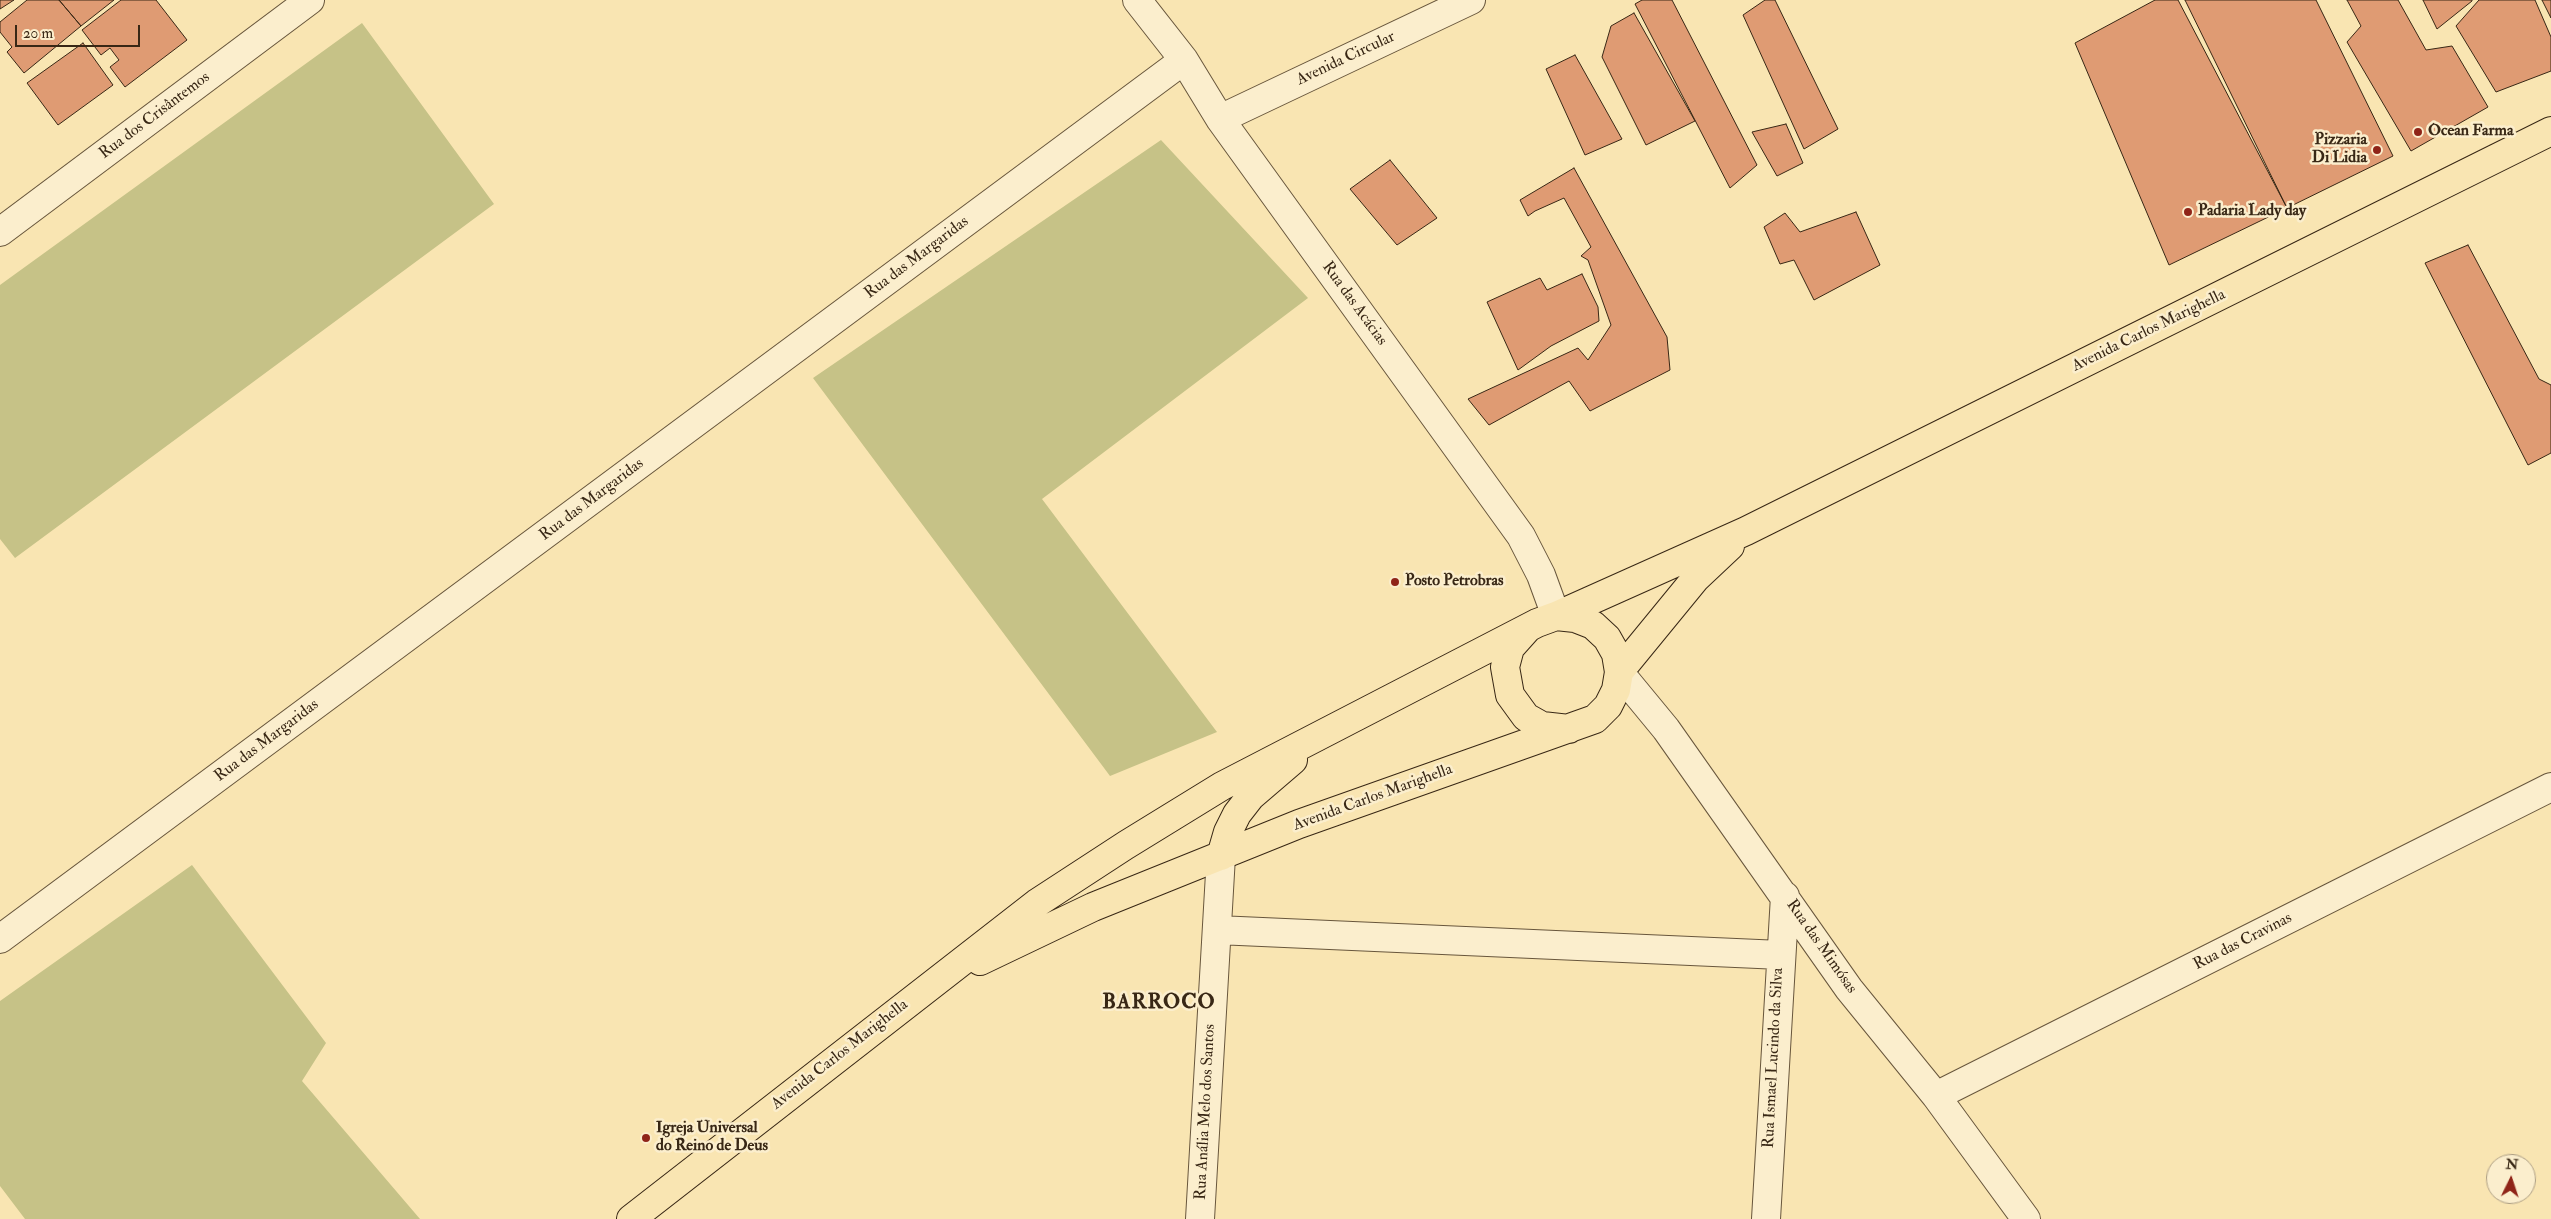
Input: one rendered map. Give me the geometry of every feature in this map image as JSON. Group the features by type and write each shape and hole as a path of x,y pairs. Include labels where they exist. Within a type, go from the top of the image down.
{"main road":[{"name":"Avenida Carlos Marighella","path":"631,1219 1037,903 1126,844 1222,786 1546,619 1746,531 2551,131"},
{"name":"Avenida Carlos Marighella","path":"931,984 1093,907 1347,806 1581,726 1594,719 1608,706 1616,690 1619,672 1696,578 1746,531"},
{"path":"1581,726 1560,730 1542,726 1526,717 1510,696 1505,667 1510,648 1522,633 1546,619 1575,618 1593,625 1607,638 1616,654 1619,672"},
{"path":"1222,856 1228,832 1237,814 1251,796 1330,729"}],"street":[{"name":"Rua dos Crisântemos","path":"0,232 310,0"},
{"name":"Rua das Acácias","path":"1137,0 1184,60 1220,119 1522,536 1541,575 1546,619"},
{"name":"Avenida Circular","path":"1220,119 1471,0"},
{"name":"Rua das Margaridas","path":"0,939 1184,60"},
{"name":"Rua das Mimósas","path":"1619,672 1666,729 1850,988 1936,1096 2026,1219"},
{"name":"Rua das Cravinas","path":"1936,1096 2551,787"},
{"name":"Rua Anália Melo dos Santos","path":"1200,1219 1222,856"},
{"name":"Rua Ismael Lucindo da Silva","path":"1766,1219 1785,896"},
{"path":"1217,930 1781,955"}],"shaded area":[{"path":"362,23 494,204 15,558 0,539 0,285"},
{"path":"1161,140 1308,298 1042,499 1217,732 1110,776 813,378"},
{"path":"192,865 326,1043 302,1081 420,1219 25,1219 0,1186 0,1001"}],"building":[{"path":"0,0 14,0 0,9"},
{"path":"27,0 59,0 81,26 24,73 7,52 12,47 0,32 0,22"},
{"path":"59,0 114,0 81,26"},
{"path":"121,0 156,0 187,40 125,87 110,67 119,60 110,48 101,55 82,30"},
{"path":"1642,0 1672,0 1757,165 1730,188 1635,4"},
{"path":"1765,0 1775,0 1838,129 1804,149 1743,15"},
{"path":"2155,0 2178,0 2287,208 2169,265 2075,43"},
{"path":"2185,0 2316,0 2393,156 2287,208"},
{"path":"2347,0 2398,0 2426,50 2452,46 2488,107 2411,151 2347,42 2361,26"},
{"path":"2423,0 2472,0 2472,1 2437,29"},
{"path":"2479,0 2535,0 2551,37 2551,71 2496,92 2456,26"},
{"path":"2542,0 2551,0 2551,18"},
{"path":"1634,13 1695,121 1646,145 1602,57 1611,26"},
{"path":"83,43 113,85 58,125 27,83"},
{"path":"1575,55 1622,139 1585,155 1546,69"},
{"path":"1786,124 1803,163 1777,176 1752,132"},
{"path":"1390,160 1437,218 1397,245 1350,189"},
{"path":"1574,168 1667,337 1670,370 1590,411 1569,381 1489,425 1468,399 1578,348 1588,360 1611,325 1588,260 1581,256 1591,247 1564,198 1528,216 1520,200"},
{"path":"1856,212 1880,265 1814,300 1794,260 1780,264 1764,227 1785,213 1800,232"},
{"path":"2468,245 2539,379 2551,385 2551,453 2528,465 2425,263"},
{"path":"1582,274 1598,307 1599,321 1551,346 1518,370 1487,302 1540,278 1547,290"}],"place":[{"name":"Ocean Farma","path":"2418,132"},
{"name":"Pizzaria Di Lidia","path":"2377,150"},
{"name":"Padaria Lady day","path":"2188,212"},
{"name":"Posto Petrobras","path":"1395,582"},
{"name":"Igreja Universal do Reino de Deus","path":"646,1138"}],"district":[{"name":"BARROCO","path":"1159,1003"}]}
